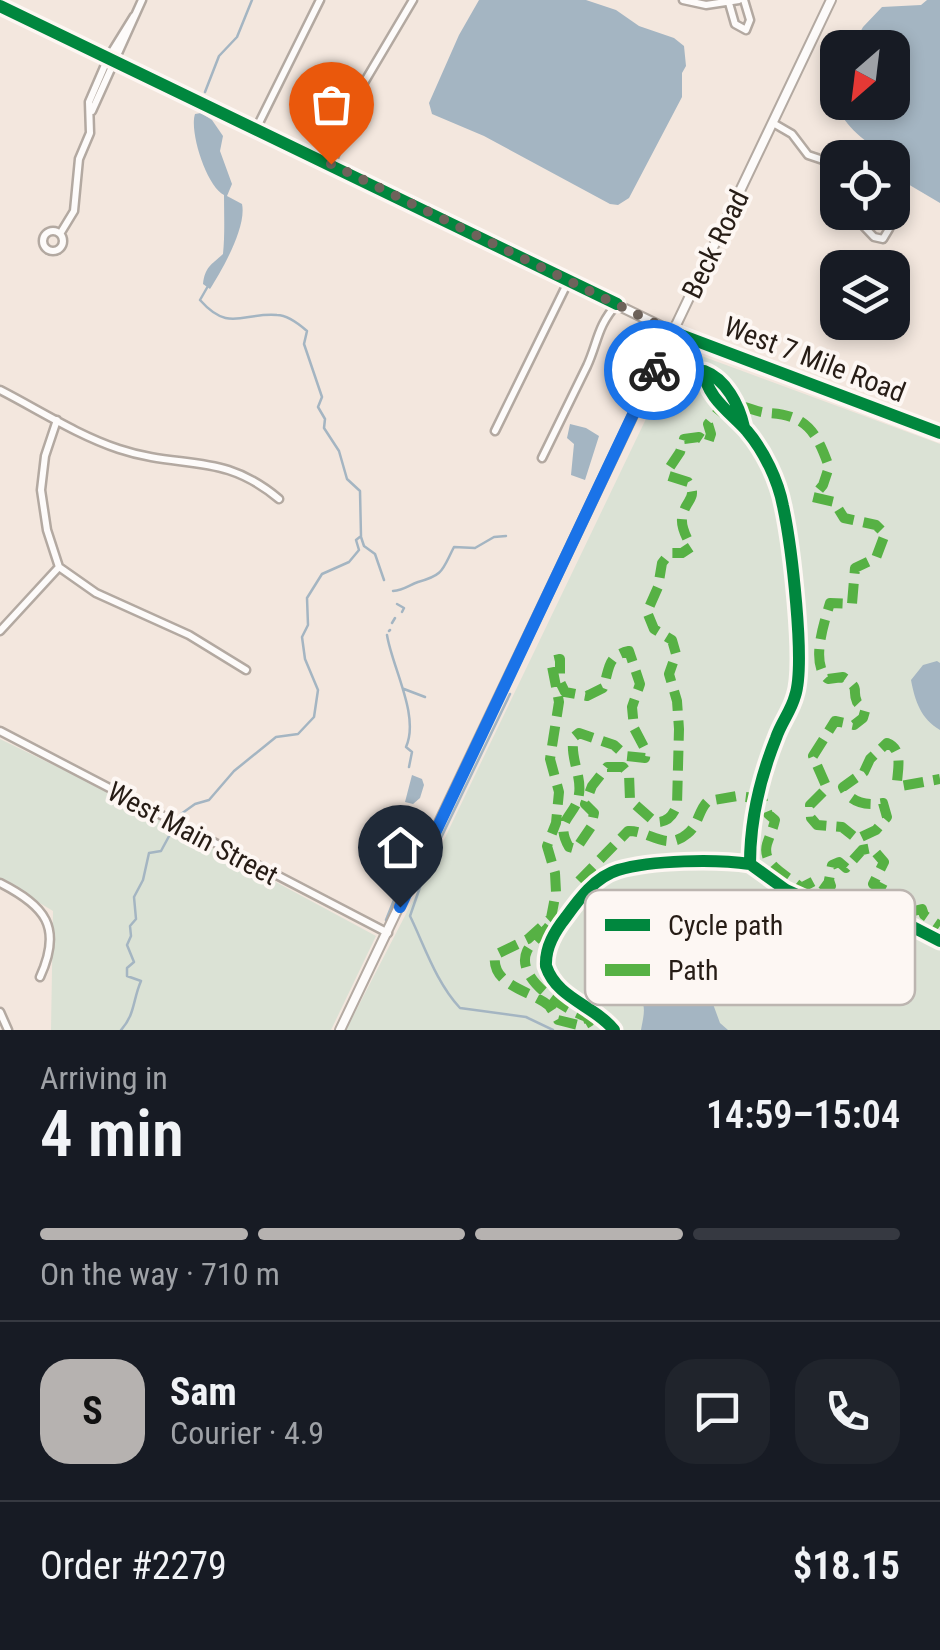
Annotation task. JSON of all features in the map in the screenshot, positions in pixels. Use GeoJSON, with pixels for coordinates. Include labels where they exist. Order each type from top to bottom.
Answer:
{"type":"FeatureCollection","features":[{"type":"Feature","properties":{"kind":"main road","name":"Beck Road"},"geometry":{"type":"LineString","coordinates":[[340,1030],[832,0]]}},
{"type":"Feature","properties":{"kind":"main road","name":"West 7 Mile Road"},"geometry":{"type":"LineString","coordinates":[[0,3],[673,332],[940,433]]}},
{"type":"Feature","properties":{"kind":"street"},"geometry":{"type":"LineString","coordinates":[[60,234],[74,211],[78,159],[90,133],[89,102],[142,0]]}},
{"type":"Feature","properties":{"kind":"street"},"geometry":{"type":"LineString","coordinates":[[256,128],[320,0]]}},
{"type":"Feature","properties":{"kind":"street"},"geometry":{"type":"LineString","coordinates":[[327,163],[413,0]]}},
{"type":"Feature","properties":{"kind":"street"},"geometry":{"type":"LineString","coordinates":[[683,0],[706,5],[741,0],[750,20],[746,30],[735,24],[729,3]]}},
{"type":"Feature","properties":{"kind":"street"},"geometry":{"type":"LineString","coordinates":[[773,123],[792,134],[808,155],[820,159]]}},
{"type":"Feature","properties":{"kind":"street"},"geometry":{"type":"LineString","coordinates":[[867,230],[883,240],[888,230]]}},
{"type":"Feature","properties":{"kind":"street"},"geometry":{"type":"LineString","coordinates":[[495,431],[569,280]]}},
{"type":"Feature","properties":{"kind":"street"},"geometry":{"type":"LineString","coordinates":[[542,458],[588,364],[604,318],[617,304]]}},
{"type":"Feature","properties":{"kind":"street"},"geometry":{"type":"LineString","coordinates":[[0,390],[121,450],[230,468],[279,499]]}},
{"type":"Feature","properties":{"kind":"street"},"geometry":{"type":"LineString","coordinates":[[57,420],[45,456],[41,490],[47,530],[59,567],[96,593],[205,644],[246,670]]}},
{"type":"Feature","properties":{"kind":"street"},"geometry":{"type":"LineString","coordinates":[[0,630],[59,567]]}},
{"type":"Feature","properties":{"kind":"street","name":"West Main Street"},"geometry":{"type":"LineString","coordinates":[[0,730],[388,933]]}},
{"type":"Feature","properties":{"kind":"street"},"geometry":{"type":"LineString","coordinates":[[0,883],[33,902],[48,926],[50,953],[40,978]]}},
{"type":"Feature","properties":{"kind":"street"},"geometry":{"type":"LineString","coordinates":[[0,1012],[8,1030]]}},
{"type":"Feature","properties":{"kind":"shaded area"},"geometry":{"type":"Polygon","coordinates":[[[680,348],[940,444],[940,1030],[346,1030],[440,848],[680,348]]]}},
{"type":"Feature","properties":{"kind":"shaded area"},"geometry":{"type":"Polygon","coordinates":[[[0,739],[111,793],[376,936],[331,1030],[51,1030],[53,911],[0,879],[0,739]]]}},
{"type":"Feature","properties":{"kind":"water"},"geometry":{"type":"Polygon","coordinates":[[[479,0],[586,0],[616,10],[639,26],[674,38],[684,46],[682,97],[629,198],[618,205],[610,204],[484,136],[432,114],[429,103],[479,0]]]}},
{"type":"Feature","properties":{"kind":"water"},"geometry":{"type":"Polygon","coordinates":[[[927,0],[940,0],[940,203],[910,185],[910,140],[865,140],[845,120],[910,120],[910,30],[861,30],[882,7],[921,5],[927,0]]]}},
{"type":"Feature","properties":{"kind":"water"},"geometry":{"type":"Polygon","coordinates":[[[195,114],[212,120],[223,136],[220,151],[232,184],[227,196],[242,204],[243,214],[232,249],[210,289],[203,284],[205,274],[223,254],[224,195],[211,182],[197,145],[195,114]]]}},
{"type":"Feature","properties":{"kind":"water"},"geometry":{"type":"Polygon","coordinates":[[[570,424],[599,436],[585,480],[571,475],[574,444],[567,438],[570,424]]]}},
{"type":"Feature","properties":{"kind":"water"},"geometry":{"type":"Polygon","coordinates":[[[937,661],[940,730],[920,709],[911,680],[923,665],[937,661]]]}},
{"type":"Feature","properties":{"kind":"water"},"geometry":{"type":"Polygon","coordinates":[[[412,775],[422,779],[424,785],[420,798],[413,804],[405,802],[412,775]]]}},
{"type":"Feature","properties":{"kind":"water"},"geometry":{"type":"Polygon","coordinates":[[[713,1005],[720,1023],[728,1030],[641,1030],[644,1007],[713,1005]]]}},
{"type":"Feature","properties":{"kind":"waterway"},"geometry":{"type":"LineString","coordinates":[[205,92],[219,56],[237,37],[252,0]]}},
{"type":"Feature","properties":{"kind":"waterway"},"geometry":{"type":"LineString","coordinates":[[121,1030],[141,981],[127,976],[127,968],[134,962],[127,945],[130,926],[136,919],[134,897],[143,880],[149,853],[161,851],[181,814],[209,800],[234,771],[276,737],[298,734],[314,717],[318,690],[305,659],[302,637],[308,625],[307,598],[322,574],[349,562],[359,550],[356,540],[361,536],[360,491],[347,479],[339,451],[324,428],[325,419],[318,407],[322,397],[304,344],[307,331],[281,315],[237,319],[219,316],[200,300],[208,286]]}},
{"type":"Feature","properties":{"kind":"waterway"},"geometry":{"type":"LineString","coordinates":[[393,591],[438,574],[454,547],[475,548],[494,537],[506,536]]}},
{"type":"Feature","properties":{"kind":"waterway"},"geometry":{"type":"LineString","coordinates":[[361,537],[364,546],[375,554],[384,580]]}},
{"type":"Feature","properties":{"kind":"waterway"},"geometry":{"type":"LineString","coordinates":[[397,604],[404,608],[402,612]]}},
{"type":"Feature","properties":{"kind":"waterway"},"geometry":{"type":"LineString","coordinates":[[392,623],[395,618]]}},
{"type":"Feature","properties":{"kind":"waterway"},"geometry":{"type":"LineString","coordinates":[[387,635],[410,721],[406,747],[412,752],[409,767]]}},
{"type":"Feature","properties":{"kind":"waterway"},"geometry":{"type":"LineString","coordinates":[[404,689],[425,697]]}},
{"type":"Feature","properties":{"kind":"waterway"},"geometry":{"type":"LineString","coordinates":[[510,694],[427,867],[410,916],[438,976],[460,1008],[526,1017],[553,1030]]}},
{"type":"Feature","properties":{"kind":"waterway"},"geometry":{"type":"LineString","coordinates":[[401,814],[401,823]]}},
{"type":"Feature","properties":{"kind":"waterway"},"geometry":{"type":"LineString","coordinates":[[386,920],[410,860],[402,830]]}},
{"type":"Feature","properties":{"kind":"marked path"},"geometry":{"type":"LineString","coordinates":[[549,926],[527,951],[528,972],[544,992],[587,1017],[589,1022],[582,1026],[558,1020],[548,1005],[505,980],[495,965],[495,955],[528,939],[551,918],[556,892],[547,846],[556,823],[559,792],[550,759],[559,702],[551,661],[560,659],[560,682],[565,692],[587,696],[603,688],[613,660],[629,651],[640,684],[632,707],[634,728],[646,751],[645,758],[626,756],[614,745],[579,733],[574,737],[579,787],[577,802],[564,824],[569,847],[576,849],[591,827],[594,813],[585,804],[592,786],[607,767],[623,767],[629,774],[630,800],[655,822],[669,818],[677,805],[679,729],[677,701],[669,674],[676,654],[672,640],[654,629],[647,612],[658,587],[662,563],[670,553],[682,553],[691,547],[682,523],[691,488],[688,482],[669,476],[668,470],[684,439],[699,437],[708,443],[708,424],[722,407],[742,406],[802,422],[820,444],[829,467],[823,485],[813,497],[834,502],[844,518],[876,525],[885,534],[876,558],[855,568],[852,604],[830,603],[825,621],[819,654],[823,672],[828,679],[843,677],[852,684],[857,702],[865,711],[854,725],[835,721],[813,756],[827,788],[810,805],[811,818],[817,825],[842,827],[857,839],[876,830],[887,817],[883,803],[860,802],[843,787],[864,772],[870,759],[887,743],[897,754],[897,782],[901,786],[940,779]]}},
{"type":"Feature","properties":{"kind":"marked path"},"geometry":{"type":"LineString","coordinates":[[579,881],[628,831],[665,841],[679,839],[691,830],[708,801],[737,796],[762,799],[775,820],[767,844],[768,858],[801,888],[816,880],[831,886],[832,865],[839,862],[846,868],[862,850],[872,848],[884,862],[873,884],[885,890]]}},
{"type":"Feature","properties":{"kind":"marked path"},"geometry":{"type":"LineString","coordinates":[[915,911],[922,909],[940,926]]}},
{"type":"Feature","properties":{"kind":"cycle path"},"geometry":{"type":"LineString","coordinates":[[0,6],[617,304]]}},
{"type":"Feature","properties":{"kind":"cycle path"},"geometry":{"type":"LineString","coordinates":[[673,332],[940,433]]}},
{"type":"Feature","properties":{"kind":"cycle path"},"geometry":{"type":"LineString","coordinates":[[744,427],[730,394],[719,380],[704,371],[714,397],[747,431],[765,457],[781,496],[786,523],[796,603],[798,680],[761,784],[750,864],[786,890]]}},
{"type":"Feature","properties":{"kind":"cycle path"},"geometry":{"type":"LineString","coordinates":[[587,890],[618,870],[648,864],[750,864]]}},
{"type":"Feature","properties":{"kind":"cycle path"},"geometry":{"type":"LineString","coordinates":[[585,892],[558,928],[547,952],[546,966],[558,986],[614,1030]]}},
{"type":"Feature","properties":{"kind":"cycle path"},"geometry":{"type":"LineString","coordinates":[[915,928],[940,941]]}},
{"type":"Feature","properties":{"kind":"way so far"},"geometry":{"type":"LineString","coordinates":[[331,164],[673,332],[654,370]]}},
{"type":"Feature","properties":{"kind":"route"},"geometry":{"type":"LineString","coordinates":[[400,907],[654,370]]}}]}
